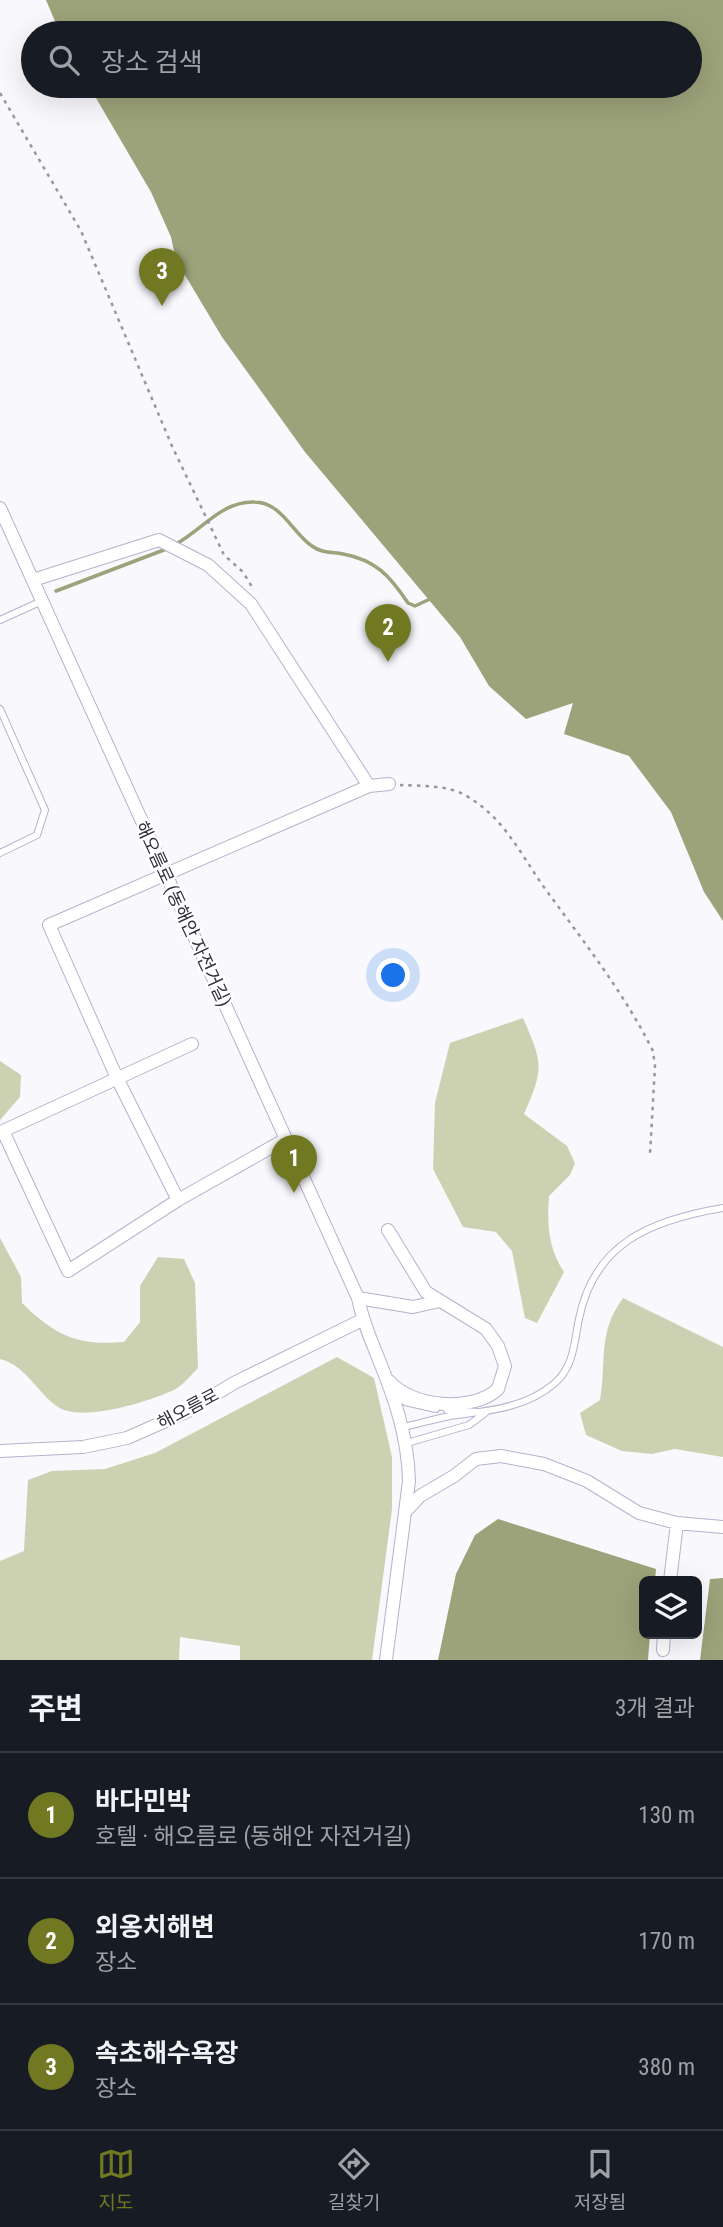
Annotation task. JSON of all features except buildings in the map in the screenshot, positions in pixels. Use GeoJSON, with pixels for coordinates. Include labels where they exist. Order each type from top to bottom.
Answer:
{"type":"FeatureCollection","features":[{"type":"Feature","properties":{"kind":"street","name":"해오름로 (동해안 자전거길)"},"geometry":{"type":"LineString","coordinates":[[0,508],[358,1298],[362,1320],[403,1427],[410,1481],[386,1660]]}},
{"type":"Feature","properties":{"kind":"street"},"geometry":{"type":"LineString","coordinates":[[33,580],[159,540],[208,565],[251,604],[369,786]]}},
{"type":"Feature","properties":{"kind":"street"},"geometry":{"type":"LineString","coordinates":[[178,1200],[117,1078],[49,925],[369,786],[389,784]]}},
{"type":"Feature","properties":{"kind":"street"},"geometry":{"type":"LineString","coordinates":[[192,1044],[3,1131],[68,1271],[178,1200],[286,1139]]}},
{"type":"Feature","properties":{"kind":"street"},"geometry":{"type":"LineString","coordinates":[[387,1381],[400,1391],[413,1396],[440,1402],[472,1402],[491,1395],[502,1382],[505,1366],[503,1356],[481,1324],[426,1292],[388,1230]]}},
{"type":"Feature","properties":{"kind":"street"},"geometry":{"type":"LineString","coordinates":[[358,1298],[413,1307],[440,1301]]}},
{"type":"Feature","properties":{"kind":"street","name":"해오름로"},"geometry":{"type":"LineString","coordinates":[[0,1451],[73,1448],[128,1438],[186,1412],[234,1383],[362,1320]]}},
{"type":"Feature","properties":{"kind":"street"},"geometry":{"type":"LineString","coordinates":[[406,1511],[419,1496],[454,1476],[475,1459],[501,1456],[544,1464],[587,1481],[639,1513],[677,1523],[723,1527]]}},
{"type":"Feature","properties":{"kind":"street"},"geometry":{"type":"LineString","coordinates":[[671,1576],[677,1523]]}},
{"type":"Feature","properties":{"kind":"street"},"geometry":{"type":"LineString","coordinates":[[663,1650],[664,1639]]}},
{"type":"Feature","properties":{"kind":"lane"},"geometry":{"type":"LineString","coordinates":[[0,620],[42,601]]}},
{"type":"Feature","properties":{"kind":"lane"},"geometry":{"type":"LineString","coordinates":[[0,709],[45,810],[37,835],[0,853]]}},
{"type":"Feature","properties":{"kind":"lane"},"geometry":{"type":"LineString","coordinates":[[403,1427],[487,1412],[538,1395],[568,1367],[589,1280],[600,1264],[616,1248],[667,1223],[723,1209]]}},
{"type":"Feature","properties":{"kind":"lane"},"geometry":{"type":"LineString","coordinates":[[387,1381],[398,1398],[415,1405],[487,1412]]}},
{"type":"Feature","properties":{"kind":"lane"},"geometry":{"type":"LineString","coordinates":[[407,1443],[469,1425],[487,1412]]}},
{"type":"Feature","properties":{"kind":"path"},"geometry":{"type":"LineString","coordinates":[[0,93],[81,231],[173,446],[218,541]]}},
{"type":"Feature","properties":{"kind":"path"},"geometry":{"type":"LineString","coordinates":[[389,784],[461,792],[490,811],[515,840],[543,885],[603,968],[653,1051],[650,1154]]}},
{"type":"Feature","properties":{"kind":"shaded area"},"geometry":{"type":"Polygon","coordinates":[[[46,0],[723,0],[723,921],[704,892],[671,812],[629,756],[564,734],[573,703],[526,719],[489,686],[460,637],[305,452],[222,337],[176,260],[171,237],[151,192],[96,98],[702,98],[702,21],[55,21],[46,0]]]}},
{"type":"Feature","properties":{"kind":"shaded area"},"geometry":{"type":"Polygon","coordinates":[[[523,1018],[534,1046],[538,1066],[538,1076],[524,1114],[567,1146],[575,1163],[570,1175],[549,1196],[550,1236],[564,1272],[537,1323],[525,1318],[512,1251],[496,1232],[463,1227],[433,1169],[435,1103],[450,1043],[523,1018]]]}},
{"type":"Feature","properties":{"kind":"shaded area"},"geometry":{"type":"Polygon","coordinates":[[[0,1061],[21,1075],[20,1097],[0,1120],[0,1061]]]}},
{"type":"Feature","properties":{"kind":"shaded area"},"geometry":{"type":"Polygon","coordinates":[[[0,1238],[21,1277],[22,1303],[57,1331],[93,1342],[124,1342],[140,1322],[140,1286],[158,1257],[184,1259],[195,1283],[198,1368],[174,1390],[149,1400],[99,1412],[83,1413],[58,1407],[18,1367],[0,1359],[0,1238]]]}},
{"type":"Feature","properties":{"kind":"shaded area"},"geometry":{"type":"Polygon","coordinates":[[[623,1298],[723,1347],[723,1457],[675,1449],[652,1454],[622,1451],[586,1435],[580,1413],[600,1400],[606,1335],[609,1323],[623,1298]]]}},
{"type":"Feature","properties":{"kind":"shaded area"},"geometry":{"type":"Polygon","coordinates":[[[337,1357],[374,1378],[392,1457],[392,1509],[372,1660],[240,1660],[240,1646],[180,1637],[179,1660],[0,1660],[0,1561],[24,1551],[28,1480],[52,1471],[105,1469],[155,1453],[337,1357]]]}},
{"type":"Feature","properties":{"kind":"shaded area"},"geometry":{"type":"Polygon","coordinates":[[[498,1519],[656,1569],[655,1576],[639,1576],[639,1639],[650,1639],[648,1660],[438,1660],[456,1574],[475,1535],[498,1519]]]}},
{"type":"Feature","properties":{"kind":"shaded area"},"geometry":{"type":"Polygon","coordinates":[[[723,1578],[723,1660],[700,1660],[710,1579],[723,1578]]]}},
{"type":"Feature","properties":{"kind":"waterway"},"geometry":{"type":"LineString","coordinates":[[176,544],[232,506],[264,503],[280,513],[305,541],[315,548],[355,557],[373,565],[388,577],[408,603],[415,606],[430,599]]}},
{"type":"Feature","properties":{"kind":"waterway"},"geometry":{"type":"LineString","coordinates":[[56,591],[169,548]]}},
{"type":"Feature","properties":{"kind":"place","name":"속초해수욕장"},"geometry":{"type":"Point","coordinates":[162,306]}},
{"type":"Feature","properties":{"kind":"place","name":"외옹치해변"},"geometry":{"type":"Point","coordinates":[388,662]}},
{"type":"Feature","properties":{"kind":"place","name":"바다민박"},"geometry":{"type":"Point","coordinates":[294,1193]}}]}
